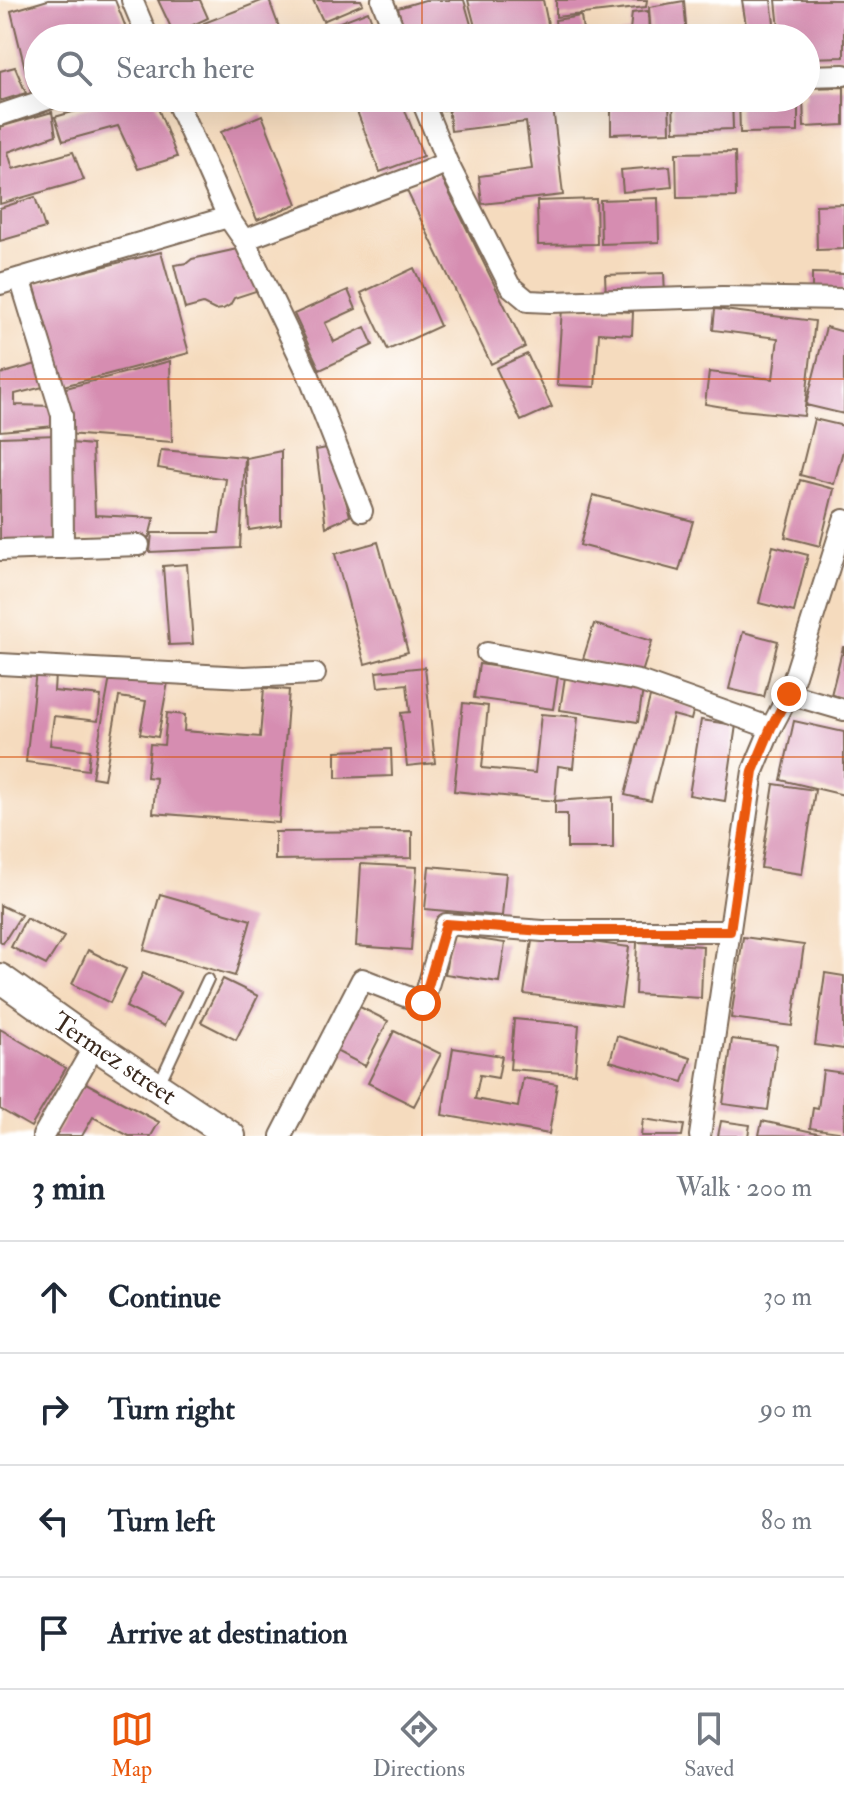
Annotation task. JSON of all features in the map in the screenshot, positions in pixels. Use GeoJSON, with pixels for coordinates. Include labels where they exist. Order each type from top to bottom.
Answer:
{"type":"FeatureCollection","features":[{"type":"Feature","properties":{"kind":"main road","name":"Termez street"},"geometry":{"type":"LineString","coordinates":[[0,978],[231,1136]]}},
{"type":"Feature","properties":{"kind":"street"},"geometry":{"type":"LineString","coordinates":[[132,0],[142,24]]}},
{"type":"Feature","properties":{"kind":"street"},"geometry":{"type":"LineString","coordinates":[[382,0],[391,24]]}},
{"type":"Feature","properties":{"kind":"street"},"geometry":{"type":"LineString","coordinates":[[820,76],[844,75]]}},
{"type":"Feature","properties":{"kind":"street"},"geometry":{"type":"LineString","coordinates":[[0,115],[24,107]]}},
{"type":"Feature","properties":{"kind":"street"},"geometry":{"type":"LineString","coordinates":[[181,112],[228,217],[244,240],[309,376],[362,511]]}},
{"type":"Feature","properties":{"kind":"street"},"geometry":{"type":"LineString","coordinates":[[426,112],[447,162],[510,286],[528,301],[722,297],[844,299]]}},
{"type":"Feature","properties":{"kind":"street"},"geometry":{"type":"LineString","coordinates":[[244,240],[447,162]]}},
{"type":"Feature","properties":{"kind":"street"},"geometry":{"type":"LineString","coordinates":[[0,284],[228,217]]}},
{"type":"Feature","properties":{"kind":"street"},"geometry":{"type":"LineString","coordinates":[[20,278],[62,415],[63,548]]}},
{"type":"Feature","properties":{"kind":"street"},"geometry":{"type":"LineString","coordinates":[[700,1136],[753,771],[789,694],[844,520]]}},
{"type":"Feature","properties":{"kind":"street"},"geometry":{"type":"LineString","coordinates":[[0,550],[139,545]]}},
{"type":"Feature","properties":{"kind":"street"},"geometry":{"type":"LineString","coordinates":[[487,653],[639,681],[771,728]]}},
{"type":"Feature","properties":{"kind":"street"},"geometry":{"type":"LineString","coordinates":[[0,664],[244,677],[315,674]]}},
{"type":"Feature","properties":{"kind":"street"},"geometry":{"type":"LineString","coordinates":[[789,694],[844,710]]}},
{"type":"Feature","properties":{"kind":"street"},"geometry":{"type":"LineString","coordinates":[[281,1136],[362,979],[423,1003],[446,924],[543,931],[730,931]]}},
{"type":"Feature","properties":{"kind":"street"},"geometry":{"type":"LineString","coordinates":[[43,1136],[95,1045]]}},
{"type":"Feature","properties":{"kind":"lane"},"geometry":{"type":"LineString","coordinates":[[158,1087],[208,979]]}},
{"type":"Feature","properties":{"kind":"building"},"geometry":{"type":"Polygon","coordinates":[[[48,0],[115,0],[124,24],[24,24],[24,64],[11,11],[48,0]]]}},
{"type":"Feature","properties":{"kind":"building"},"geometry":{"type":"Polygon","coordinates":[[[158,0],[200,0],[208,18],[195,24],[169,24],[158,0]]]}},
{"type":"Feature","properties":{"kind":"building"},"geometry":{"type":"Polygon","coordinates":[[[269,0],[278,24],[204,24],[269,0]]]}},
{"type":"Feature","properties":{"kind":"building"},"geometry":{"type":"Polygon","coordinates":[[[313,0],[361,0],[363,4],[323,21],[313,0]]]}},
{"type":"Feature","properties":{"kind":"building"},"geometry":{"type":"Polygon","coordinates":[[[425,0],[464,0],[471,24],[402,24],[398,8],[425,0]]]}},
{"type":"Feature","properties":{"kind":"building"},"geometry":{"type":"Polygon","coordinates":[[[468,0],[543,0],[548,24],[474,24],[468,0]]]}},
{"type":"Feature","properties":{"kind":"building"},"geometry":{"type":"Polygon","coordinates":[[[556,0],[647,0],[646,7],[556,17],[556,0]]]}},
{"type":"Feature","properties":{"kind":"building"},"geometry":{"type":"Polygon","coordinates":[[[742,0],[771,0],[774,24],[746,24],[742,0]]]}},
{"type":"Feature","properties":{"kind":"building"},"geometry":{"type":"Polygon","coordinates":[[[776,0],[844,0],[844,57],[820,58],[820,24],[779,24],[776,0]]]}},
{"type":"Feature","properties":{"kind":"building"},"geometry":{"type":"Polygon","coordinates":[[[684,1],[686,24],[650,24],[649,7],[684,1]]]}},
{"type":"Feature","properties":{"kind":"building"},"geometry":{"type":"Polygon","coordinates":[[[368,11],[373,24],[335,24],[368,11]]]}},
{"type":"Feature","properties":{"kind":"building"},"geometry":{"type":"Polygon","coordinates":[[[648,11],[648,24],[631,24],[632,13],[648,11]]]}},
{"type":"Feature","properties":{"kind":"building"},"geometry":{"type":"Polygon","coordinates":[[[581,16],[582,24],[555,24],[555,20],[581,16]]]}},
{"type":"Feature","properties":{"kind":"building"},"geometry":{"type":"Polygon","coordinates":[[[15,67],[24,94],[0,101],[0,71],[15,67]]]}},
{"type":"Feature","properties":{"kind":"building"},"geometry":{"type":"Polygon","coordinates":[[[844,87],[844,125],[804,127],[803,112],[820,112],[820,88],[844,87]]]}},
{"type":"Feature","properties":{"kind":"building"},"geometry":{"type":"Polygon","coordinates":[[[52,112],[56,135],[8,152],[13,169],[73,152],[84,180],[0,204],[0,127],[52,112]]]}},
{"type":"Feature","properties":{"kind":"building"},"geometry":{"type":"Polygon","coordinates":[[[72,112],[159,112],[177,157],[138,169],[118,126],[63,141],[55,117],[72,112]]]}},
{"type":"Feature","properties":{"kind":"building"},"geometry":{"type":"Polygon","coordinates":[[[357,112],[406,112],[423,156],[380,172],[357,112]]]}},
{"type":"Feature","properties":{"kind":"building"},"geometry":{"type":"Polygon","coordinates":[[[449,112],[554,112],[563,195],[482,204],[479,176],[532,169],[526,122],[451,131],[449,112]]]}},
{"type":"Feature","properties":{"kind":"building"},"geometry":{"type":"Polygon","coordinates":[[[611,112],[669,112],[670,132],[611,134],[611,112]]]}},
{"type":"Feature","properties":{"kind":"building"},"geometry":{"type":"Polygon","coordinates":[[[673,112],[732,112],[733,129],[674,131],[673,112]]]}},
{"type":"Feature","properties":{"kind":"building"},"geometry":{"type":"Polygon","coordinates":[[[739,112],[798,112],[798,132],[740,133],[739,112]]]}},
{"type":"Feature","properties":{"kind":"building"},"geometry":{"type":"Polygon","coordinates":[[[262,115],[297,204],[257,220],[221,132],[262,115]]]}},
{"type":"Feature","properties":{"kind":"building"},"geometry":{"type":"Polygon","coordinates":[[[735,152],[736,197],[677,198],[676,153],[735,152]]]}},
{"type":"Feature","properties":{"kind":"building"},"geometry":{"type":"Polygon","coordinates":[[[670,166],[672,187],[623,192],[621,170],[670,166]]]}},
{"type":"Feature","properties":{"kind":"building"},"geometry":{"type":"Polygon","coordinates":[[[439,172],[525,347],[491,364],[406,189],[439,172]]]}},
{"type":"Feature","properties":{"kind":"building"},"geometry":{"type":"Polygon","coordinates":[[[35,197],[45,228],[0,241],[0,208],[35,197]]]}},
{"type":"Feature","properties":{"kind":"building"},"geometry":{"type":"Polygon","coordinates":[[[658,198],[659,242],[601,244],[600,200],[658,198]]]}},
{"type":"Feature","properties":{"kind":"building"},"geometry":{"type":"Polygon","coordinates":[[[596,199],[597,244],[538,245],[537,201],[596,199]]]}},
{"type":"Feature","properties":{"kind":"building"},"geometry":{"type":"Polygon","coordinates":[[[844,204],[844,249],[817,250],[816,205],[844,204]]]}},
{"type":"Feature","properties":{"kind":"building"},"geometry":{"type":"Polygon","coordinates":[[[242,248],[259,290],[234,298],[223,309],[215,310],[203,304],[185,309],[174,265],[242,248]]]}},
{"type":"Feature","properties":{"kind":"building"},"geometry":{"type":"Polygon","coordinates":[[[161,252],[189,353],[63,386],[34,284],[161,252]]]}},
{"type":"Feature","properties":{"kind":"building"},"geometry":{"type":"Polygon","coordinates":[[[414,268],[440,326],[388,350],[361,293],[414,268]]]}},
{"type":"Feature","properties":{"kind":"building"},"geometry":{"type":"Polygon","coordinates":[[[664,273],[665,295],[606,297],[605,275],[664,273]]]}},
{"type":"Feature","properties":{"kind":"building"},"geometry":{"type":"Polygon","coordinates":[[[812,273],[844,274],[844,291],[812,291],[812,273]]]}},
{"type":"Feature","properties":{"kind":"building"},"geometry":{"type":"Polygon","coordinates":[[[348,290],[356,309],[325,323],[334,342],[365,327],[373,345],[320,370],[294,314],[348,290]]]}},
{"type":"Feature","properties":{"kind":"building"},"geometry":{"type":"Polygon","coordinates":[[[562,308],[633,312],[632,335],[599,333],[595,387],[557,385],[562,308]]]}},
{"type":"Feature","properties":{"kind":"building"},"geometry":{"type":"Polygon","coordinates":[[[715,309],[815,321],[804,416],[705,404],[709,372],[773,379],[778,338],[713,330],[715,309]]]}},
{"type":"Feature","properties":{"kind":"building"},"geometry":{"type":"Polygon","coordinates":[[[826,327],[844,332],[844,414],[806,405],[826,327]]]}},
{"type":"Feature","properties":{"kind":"building"},"geometry":{"type":"Polygon","coordinates":[[[527,354],[552,407],[521,421],[496,368],[527,354]]]}},
{"type":"Feature","properties":{"kind":"building"},"geometry":{"type":"Polygon","coordinates":[[[170,361],[172,442],[67,434],[66,388],[170,361]]]}},
{"type":"Feature","properties":{"kind":"building"},"geometry":{"type":"Polygon","coordinates":[[[44,362],[47,386],[15,394],[15,405],[54,406],[55,426],[0,431],[0,374],[44,362]]]}},
{"type":"Feature","properties":{"kind":"building"},"geometry":{"type":"Polygon","coordinates":[[[814,419],[844,426],[844,447],[834,484],[800,475],[814,419]]]}},
{"type":"Feature","properties":{"kind":"building"},"geometry":{"type":"Polygon","coordinates":[[[57,435],[56,543],[0,542],[0,437],[57,435]]]}},
{"type":"Feature","properties":{"kind":"building"},"geometry":{"type":"Polygon","coordinates":[[[71,443],[92,445],[95,515],[154,518],[149,537],[71,539],[71,443]]]}},
{"type":"Feature","properties":{"kind":"building"},"geometry":{"type":"Polygon","coordinates":[[[332,447],[350,516],[326,527],[316,450],[332,447]]]}},
{"type":"Feature","properties":{"kind":"building"},"geometry":{"type":"Polygon","coordinates":[[[161,450],[245,457],[240,548],[150,552],[152,533],[219,533],[226,479],[158,468],[161,450]]]}},
{"type":"Feature","properties":{"kind":"building"},"geometry":{"type":"Polygon","coordinates":[[[281,451],[281,525],[249,530],[246,458],[281,451]]]}},
{"type":"Feature","properties":{"kind":"building"},"geometry":{"type":"Polygon","coordinates":[[[800,480],[834,489],[820,546],[785,537],[800,480]]]}},
{"type":"Feature","properties":{"kind":"building"},"geometry":{"type":"Polygon","coordinates":[[[593,495],[693,521],[679,571],[580,545],[593,495]]]}},
{"type":"Feature","properties":{"kind":"building"},"geometry":{"type":"Polygon","coordinates":[[[378,542],[408,652],[365,664],[335,554],[378,542]]]}},
{"type":"Feature","properties":{"kind":"building"},"geometry":{"type":"Polygon","coordinates":[[[773,546],[808,555],[794,612],[759,603],[773,546]]]}},
{"type":"Feature","properties":{"kind":"building"},"geometry":{"type":"Polygon","coordinates":[[[187,564],[193,644],[169,645],[163,566],[187,564]]]}},
{"type":"Feature","properties":{"kind":"building"},"geometry":{"type":"Polygon","coordinates":[[[594,624],[652,641],[641,676],[583,659],[594,624]]]}},
{"type":"Feature","properties":{"kind":"building"},"geometry":{"type":"Polygon","coordinates":[[[743,632],[778,641],[764,697],[729,689],[743,632]]]}},
{"type":"Feature","properties":{"kind":"building"},"geometry":{"type":"Polygon","coordinates":[[[844,647],[844,698],[831,695],[844,647]]]}},
{"type":"Feature","properties":{"kind":"building"},"geometry":{"type":"Polygon","coordinates":[[[479,664],[558,676],[553,709],[474,698],[479,664]]]}},
{"type":"Feature","properties":{"kind":"building"},"geometry":{"type":"Polygon","coordinates":[[[425,667],[435,763],[407,766],[401,713],[410,712],[407,684],[378,687],[376,672],[425,667]]]}},
{"type":"Feature","properties":{"kind":"building"},"geometry":{"type":"Polygon","coordinates":[[[36,671],[55,674],[54,691],[101,696],[98,721],[54,716],[50,745],[90,750],[88,770],[26,762],[36,671]]]}},
{"type":"Feature","properties":{"kind":"building"},"geometry":{"type":"Polygon","coordinates":[[[111,672],[168,682],[158,737],[140,734],[146,701],[119,697],[104,779],[92,777],[111,672]]]}},
{"type":"Feature","properties":{"kind":"building"},"geometry":{"type":"Polygon","coordinates":[[[565,677],[643,689],[638,722],[560,710],[565,677]]]}},
{"type":"Feature","properties":{"kind":"building"},"geometry":{"type":"Polygon","coordinates":[[[264,688],[289,690],[279,823],[153,813],[156,778],[147,777],[150,744],[164,745],[167,713],[185,715],[184,731],[260,737],[264,688]]]}},
{"type":"Feature","properties":{"kind":"building"},"geometry":{"type":"Polygon","coordinates":[[[650,697],[694,708],[691,720],[673,715],[651,801],[625,795],[650,697]]]}},
{"type":"Feature","properties":{"kind":"building"},"geometry":{"type":"Polygon","coordinates":[[[463,703],[488,706],[482,768],[535,773],[541,714],[578,717],[573,768],[558,766],[555,801],[454,791],[463,703]]]}},
{"type":"Feature","properties":{"kind":"building"},"geometry":{"type":"Polygon","coordinates":[[[701,720],[736,725],[725,801],[689,795],[701,720]]]}},
{"type":"Feature","properties":{"kind":"building"},"geometry":{"type":"Polygon","coordinates":[[[794,721],[844,732],[844,795],[781,780],[794,721]]]}},
{"type":"Feature","properties":{"kind":"building"},"geometry":{"type":"Polygon","coordinates":[[[391,749],[392,776],[336,778],[336,751],[391,749]]]}},
{"type":"Feature","properties":{"kind":"building"},"geometry":{"type":"Polygon","coordinates":[[[774,784],[815,790],[802,874],[761,868],[774,784]]]}},
{"type":"Feature","properties":{"kind":"building"},"geometry":{"type":"Polygon","coordinates":[[[613,797],[613,848],[567,848],[567,814],[555,814],[555,801],[613,797]]]}},
{"type":"Feature","properties":{"kind":"building"},"geometry":{"type":"Polygon","coordinates":[[[412,831],[412,858],[275,860],[275,832],[412,831]]]}},
{"type":"Feature","properties":{"kind":"building"},"geometry":{"type":"Polygon","coordinates":[[[361,864],[417,867],[411,950],[356,946],[361,864]]]}},
{"type":"Feature","properties":{"kind":"building"},"geometry":{"type":"Polygon","coordinates":[[[429,866],[506,873],[502,916],[425,909],[429,866]]]}},
{"type":"Feature","properties":{"kind":"building"},"geometry":{"type":"Polygon","coordinates":[[[160,894],[251,920],[235,976],[144,950],[160,894]]]}},
{"type":"Feature","properties":{"kind":"building"},"geometry":{"type":"Polygon","coordinates":[[[0,905],[21,915],[3,943],[0,941],[0,905]]]}},
{"type":"Feature","properties":{"kind":"building"},"geometry":{"type":"Polygon","coordinates":[[[26,918],[64,937],[46,965],[11,947],[26,918]]]}},
{"type":"Feature","properties":{"kind":"building"},"geometry":{"type":"Polygon","coordinates":[[[533,934],[629,947],[621,1007],[524,994],[533,934]]]}},
{"type":"Feature","properties":{"kind":"building"},"geometry":{"type":"Polygon","coordinates":[[[451,935],[505,943],[499,982],[445,974],[451,935]]]}},
{"type":"Feature","properties":{"kind":"building"},"geometry":{"type":"Polygon","coordinates":[[[743,937],[804,945],[792,1026],[731,1018],[743,937]]]}},
{"type":"Feature","properties":{"kind":"building"},"geometry":{"type":"Polygon","coordinates":[[[637,942],[703,946],[701,998],[635,994],[637,942]]]}},
{"type":"Feature","properties":{"kind":"building"},"geometry":{"type":"Polygon","coordinates":[[[88,950],[126,969],[110,1003],[72,984],[88,950]]]}},
{"type":"Feature","properties":{"kind":"building"},"geometry":{"type":"Polygon","coordinates":[[[143,973],[181,992],[164,1026],[126,1007],[143,973]]]}},
{"type":"Feature","properties":{"kind":"building"},"geometry":{"type":"Polygon","coordinates":[[[825,973],[844,976],[844,1049],[815,1045],[825,973]]]}},
{"type":"Feature","properties":{"kind":"building"},"geometry":{"type":"Polygon","coordinates":[[[223,979],[258,996],[236,1040],[201,1022],[223,979]]]}},
{"type":"Feature","properties":{"kind":"building"},"geometry":{"type":"Polygon","coordinates":[[[356,1005],[388,1021],[365,1066],[334,1050],[356,1005]]]}},
{"type":"Feature","properties":{"kind":"building"},"geometry":{"type":"Polygon","coordinates":[[[514,1019],[579,1025],[575,1074],[510,1069],[514,1019]]]}},
{"type":"Feature","properties":{"kind":"building"},"geometry":{"type":"Polygon","coordinates":[[[0,1029],[66,1068],[31,1127],[0,1109],[0,1029]]]}},
{"type":"Feature","properties":{"kind":"building"},"geometry":{"type":"Polygon","coordinates":[[[394,1031],[441,1054],[414,1106],[368,1083],[394,1031]]]}},
{"type":"Feature","properties":{"kind":"building"},"geometry":{"type":"Polygon","coordinates":[[[617,1036],[691,1058],[683,1082],[610,1061],[617,1036]]]}},
{"type":"Feature","properties":{"kind":"building"},"geometry":{"type":"Polygon","coordinates":[[[732,1039],[777,1045],[768,1110],[723,1104],[732,1039]]]}},
{"type":"Feature","properties":{"kind":"building"},"geometry":{"type":"Polygon","coordinates":[[[453,1048],[502,1056],[498,1078],[480,1075],[475,1099],[518,1107],[523,1078],[557,1084],[549,1134],[442,1115],[453,1048]]]}},
{"type":"Feature","properties":{"kind":"building"},"geometry":{"type":"Polygon","coordinates":[[[823,1070],[844,1073],[844,1136],[839,1136],[839,1132],[810,1128],[813,1108],[818,1109],[823,1070]]]}},
{"type":"Feature","properties":{"kind":"building"},"geometry":{"type":"Polygon","coordinates":[[[84,1082],[159,1122],[151,1136],[129,1136],[93,1117],[82,1136],[55,1136],[84,1082]]]}},
{"type":"Feature","properties":{"kind":"building"},"geometry":{"type":"Polygon","coordinates":[[[643,1119],[684,1125],[682,1136],[641,1136],[643,1119]]]}},
{"type":"Feature","properties":{"kind":"building"},"geometry":{"type":"Polygon","coordinates":[[[721,1121],[750,1125],[748,1136],[718,1136],[721,1121]]]}},
{"type":"Feature","properties":{"kind":"building"},"geometry":{"type":"Polygon","coordinates":[[[762,1121],[827,1135],[827,1136],[759,1135],[762,1121]]]}},
{"type":"Feature","properties":{"kind":"route"},"geometry":{"type":"LineString","coordinates":[[423,1003],[446,924],[543,931],[730,931],[753,771],[789,694]]}}]}
